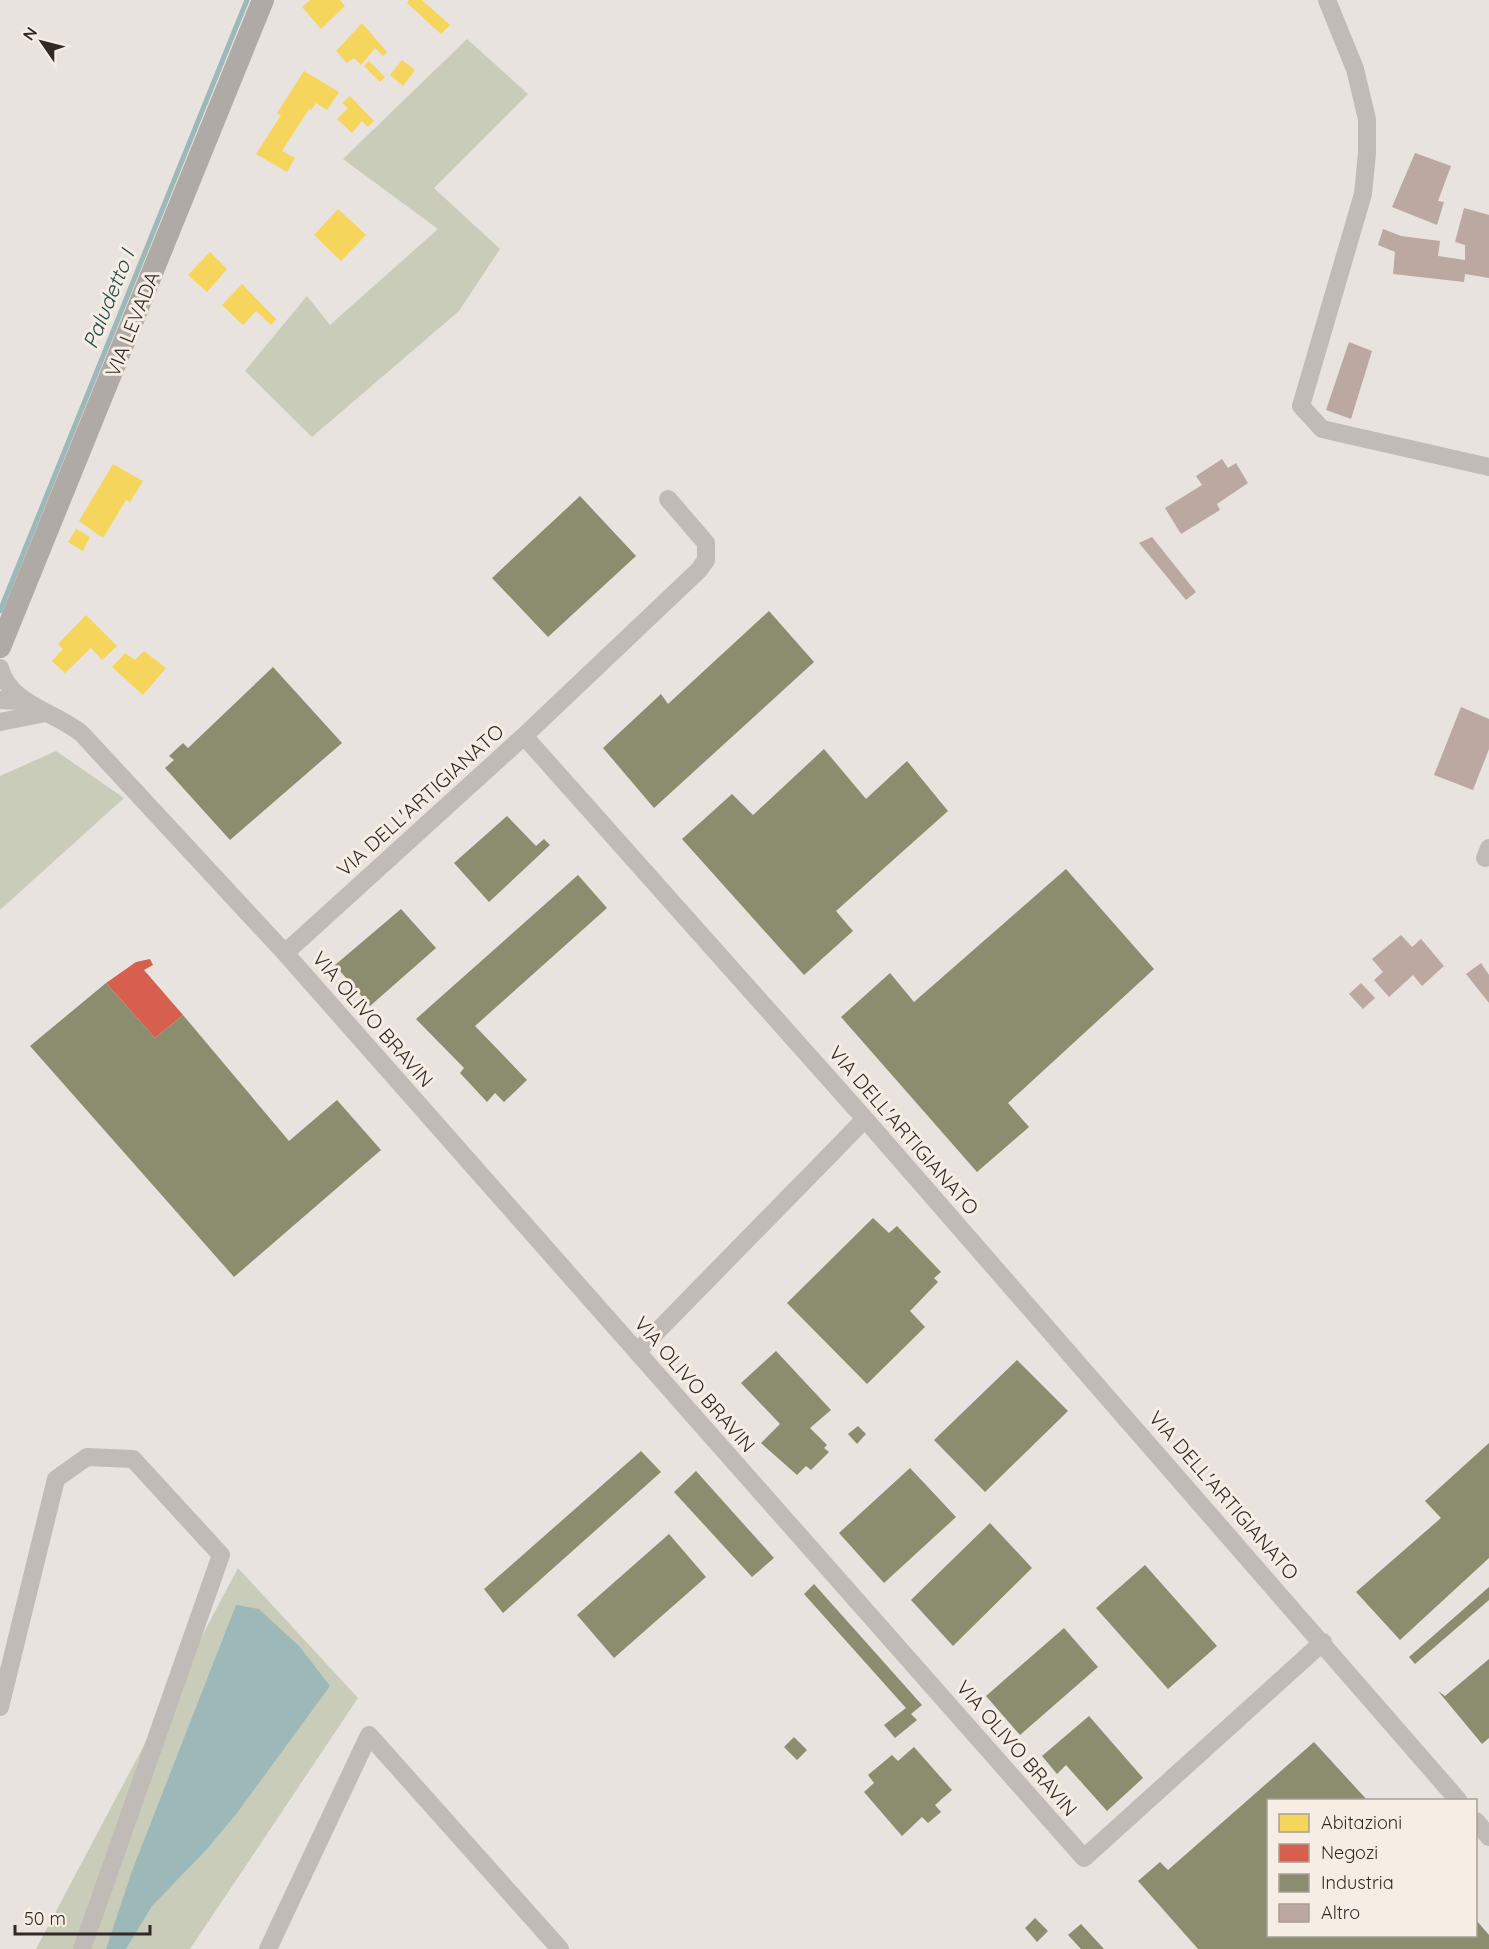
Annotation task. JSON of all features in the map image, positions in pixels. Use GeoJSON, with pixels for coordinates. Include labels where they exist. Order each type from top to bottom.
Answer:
{"type":"FeatureCollection","features":[{"type":"Feature","properties":{"kind":"main road","name":"VIA LEVADA"},"geometry":{"type":"LineString","coordinates":[[0,647],[263,0]]}},
{"type":"Feature","properties":{"kind":"street"},"geometry":{"type":"LineString","coordinates":[[1327,0],[1355,69],[1367,119],[1367,153],[1363,194],[1301,406],[1322,429],[1489,467]]}},
{"type":"Feature","properties":{"kind":"street"},"geometry":{"type":"LineString","coordinates":[[524,736],[699,570],[706,560],[706,543],[668,499]]}},
{"type":"Feature","properties":{"kind":"street"},"geometry":{"type":"LineString","coordinates":[[0,668],[2,677],[14,691],[39,710]]}},
{"type":"Feature","properties":{"kind":"street"},"geometry":{"type":"LineString","coordinates":[[0,700],[19,701],[39,710]]}},
{"type":"Feature","properties":{"kind":"street"},"geometry":{"type":"LineString","coordinates":[[3,723],[39,710]]}},
{"type":"Feature","properties":{"kind":"street","name":"VIA OLIVO BRAVIN"},"geometry":{"type":"LineString","coordinates":[[39,710],[69,723],[82,734],[285,953],[1084,1858],[1323,1642]]}},
{"type":"Feature","properties":{"kind":"street","name":"VIA DELL'ARTIGIANATO"},"geometry":{"type":"LineString","coordinates":[[285,953],[524,736],[865,1119],[1323,1642],[1457,1799]]}},
{"type":"Feature","properties":{"kind":"street"},"geometry":{"type":"LineString","coordinates":[[637,1352],[865,1119]]}},
{"type":"Feature","properties":{"kind":"street"},"geometry":{"type":"LineString","coordinates":[[0,1707],[56,1479],[87,1457],[133,1459],[221,1555],[82,1949]]}},
{"type":"Feature","properties":{"kind":"street"},"geometry":{"type":"LineString","coordinates":[[268,1949],[369,1735],[560,1949]]}},
{"type":"Feature","properties":{"kind":"street"},"geometry":{"type":"LineString","coordinates":[[1477,1822],[1489,1837]]}},
{"type":"Feature","properties":{"kind":"green space"},"geometry":{"type":"Polygon","coordinates":[[[467,39],[528,94],[434,188],[500,249],[459,311],[312,437],[245,371],[307,296],[330,325],[438,229],[343,159],[467,39]]]}},
{"type":"Feature","properties":{"kind":"green space"},"geometry":{"type":"Polygon","coordinates":[[[56,751],[124,798],[0,910],[0,776],[56,751]]]}},
{"type":"Feature","properties":{"kind":"green space"},"geometry":{"type":"Polygon","coordinates":[[[238,1568],[358,1698],[190,1949],[36,1949],[238,1568]]]}},
{"type":"Feature","properties":{"kind":"water"},"geometry":{"type":"Polygon","coordinates":[[[236,1605],[259,1609],[300,1647],[330,1686],[237,1813],[207,1849],[152,1906],[126,1949],[106,1949],[132,1871],[236,1605]]]}},
{"type":"Feature","properties":{"kind":"building: Abitazioni"},"geometry":{"type":"Polygon","coordinates":[[[310,0],[340,0],[345,6],[321,29],[302,7],[310,0]]]}},
{"type":"Feature","properties":{"kind":"building: Abitazioni"},"geometry":{"type":"Polygon","coordinates":[[[409,0],[422,0],[450,25],[441,34],[407,3],[409,0]]]}},
{"type":"Feature","properties":{"kind":"building: Abitazioni"},"geometry":{"type":"Polygon","coordinates":[[[362,23],[387,52],[383,56],[375,48],[361,65],[354,58],[347,63],[336,51],[362,23]]]}},
{"type":"Feature","properties":{"kind":"building: Abitazioni"},"geometry":{"type":"Polygon","coordinates":[[[402,60],[415,70],[403,86],[390,75],[402,60]]]}},
{"type":"Feature","properties":{"kind":"building: Abitazioni"},"geometry":{"type":"Polygon","coordinates":[[[369,61],[385,77],[380,82],[364,66],[369,61]]]}},
{"type":"Feature","properties":{"kind":"building: Abitazioni"},"geometry":{"type":"Polygon","coordinates":[[[304,71],[339,92],[327,110],[316,103],[311,110],[309,109],[282,151],[295,158],[287,172],[256,154],[281,115],[277,113],[304,71]]]}},
{"type":"Feature","properties":{"kind":"building: Abitazioni"},"geometry":{"type":"Polygon","coordinates":[[[350,96],[374,121],[368,127],[362,121],[352,133],[337,119],[348,108],[342,103],[350,96]]]}},
{"type":"Feature","properties":{"kind":"building: Abitazioni"},"geometry":{"type":"Polygon","coordinates":[[[338,209],[366,235],[341,261],[314,235],[338,209]]]}},
{"type":"Feature","properties":{"kind":"building: Abitazioni"},"geometry":{"type":"Polygon","coordinates":[[[210,252],[227,269],[207,292],[188,275],[210,252]]]}},
{"type":"Feature","properties":{"kind":"building: Abitazioni"},"geometry":{"type":"Polygon","coordinates":[[[242,284],[276,319],[271,325],[256,311],[243,325],[222,305],[242,284]]]}},
{"type":"Feature","properties":{"kind":"building: Abitazioni"},"geometry":{"type":"Polygon","coordinates":[[[113,464],[143,481],[130,502],[126,500],[103,538],[79,521],[113,464]]]}},
{"type":"Feature","properties":{"kind":"building: Abitazioni"},"geometry":{"type":"Polygon","coordinates":[[[76,529],[90,537],[83,551],[68,542],[76,529]]]}},
{"type":"Feature","properties":{"kind":"building: Abitazioni"},"geometry":{"type":"Polygon","coordinates":[[[86,615],[117,646],[102,660],[91,648],[65,673],[52,661],[63,649],[58,644],[86,615]]]}},
{"type":"Feature","properties":{"kind":"building: Abitazioni"},"geometry":{"type":"Polygon","coordinates":[[[144,651],[166,668],[143,695],[112,667],[125,653],[135,660],[144,651]]]}},
{"type":"Feature","properties":{"kind":"building: Negozi"},"geometry":{"type":"Polygon","coordinates":[[[150,959],[153,965],[144,970],[183,1015],[155,1038],[106,983],[136,962],[150,959]]]}},
{"type":"Feature","properties":{"kind":"building: Industria"},"geometry":{"type":"Polygon","coordinates":[[[580,496],[636,556],[548,637],[492,578],[580,496]]]}},
{"type":"Feature","properties":{"kind":"building: Industria"},"geometry":{"type":"Polygon","coordinates":[[[769,611],[814,662],[654,808],[603,748],[661,694],[668,704],[769,611]]]}},
{"type":"Feature","properties":{"kind":"building: Industria"},"geometry":{"type":"Polygon","coordinates":[[[273,667],[342,743],[230,840],[165,768],[174,760],[169,756],[183,743],[188,748],[273,667]]]}},
{"type":"Feature","properties":{"kind":"building: Industria"},"geometry":{"type":"Polygon","coordinates":[[[824,749],[866,799],[907,761],[948,811],[836,911],[853,931],[804,975],[682,839],[732,794],[753,815],[824,749]]]}},
{"type":"Feature","properties":{"kind":"building: Industria"},"geometry":{"type":"Polygon","coordinates":[[[507,816],[536,846],[544,839],[550,845],[489,902],[454,863],[507,816]]]}},
{"type":"Feature","properties":{"kind":"building: Industria"},"geometry":{"type":"Polygon","coordinates":[[[1066,869],[1154,969],[1008,1103],[1029,1127],[977,1172],[841,1017],[890,973],[914,1002],[1066,869]]]}},
{"type":"Feature","properties":{"kind":"building: Industria"},"geometry":{"type":"Polygon","coordinates":[[[578,875],[607,908],[475,1026],[527,1080],[504,1102],[495,1093],[487,1102],[460,1073],[464,1068],[416,1019],[578,875]]]}},
{"type":"Feature","properties":{"kind":"building: Industria"},"geometry":{"type":"Polygon","coordinates":[[[401,909],[436,948],[370,1006],[335,965],[401,909]]]}},
{"type":"Feature","properties":{"kind":"building: Industria"},"geometry":{"type":"Polygon","coordinates":[[[106,983],[155,1038],[183,1015],[289,1141],[337,1100],[381,1150],[234,1277],[30,1046],[106,983]]]}},
{"type":"Feature","properties":{"kind":"building: Industria"},"geometry":{"type":"Polygon","coordinates":[[[873,1218],[889,1233],[897,1226],[941,1272],[934,1278],[938,1282],[910,1311],[925,1327],[867,1384],[787,1303],[873,1218]]]}},
{"type":"Feature","properties":{"kind":"building: Industria"},"geometry":{"type":"Polygon","coordinates":[[[776,1351],[831,1410],[810,1428],[827,1445],[824,1448],[829,1452],[811,1470],[806,1466],[797,1475],[761,1443],[780,1424],[741,1383],[776,1351]]]}},
{"type":"Feature","properties":{"kind":"building: Industria"},"geometry":{"type":"Polygon","coordinates":[[[1017,1360],[1068,1411],[985,1492],[934,1440],[1017,1360]]]}},
{"type":"Feature","properties":{"kind":"building: Industria"},"geometry":{"type":"Polygon","coordinates":[[[858,1426],[866,1434],[857,1444],[848,1434],[858,1426]]]}},
{"type":"Feature","properties":{"kind":"building: Industria"},"geometry":{"type":"Polygon","coordinates":[[[1489,1443],[1489,1558],[1400,1640],[1356,1592],[1441,1518],[1425,1501],[1489,1443]]]}},
{"type":"Feature","properties":{"kind":"building: Industria"},"geometry":{"type":"Polygon","coordinates":[[[641,1451],[661,1472],[503,1613],[484,1589],[641,1451]]]}},
{"type":"Feature","properties":{"kind":"building: Industria"},"geometry":{"type":"Polygon","coordinates":[[[910,1468],[956,1517],[884,1583],[839,1533],[910,1468]]]}},
{"type":"Feature","properties":{"kind":"building: Industria"},"geometry":{"type":"Polygon","coordinates":[[[696,1471],[774,1558],[752,1577],[674,1492],[696,1471]]]}},
{"type":"Feature","properties":{"kind":"building: Industria"},"geometry":{"type":"Polygon","coordinates":[[[990,1523],[1032,1568],[953,1646],[911,1600],[990,1523]]]}},
{"type":"Feature","properties":{"kind":"building: Industria"},"geometry":{"type":"Polygon","coordinates":[[[669,1534],[706,1577],[614,1658],[577,1615],[669,1534]]]}},
{"type":"Feature","properties":{"kind":"building: Industria"},"geometry":{"type":"Polygon","coordinates":[[[1145,1565],[1217,1646],[1168,1689],[1096,1608],[1145,1565]]]}},
{"type":"Feature","properties":{"kind":"building: Industria"},"geometry":{"type":"Polygon","coordinates":[[[814,1584],[922,1705],[911,1714],[917,1720],[895,1738],[884,1725],[906,1708],[804,1594],[814,1584]]]}},
{"type":"Feature","properties":{"kind":"building: Industria"},"geometry":{"type":"Polygon","coordinates":[[[1489,1587],[1489,1600],[1415,1664],[1409,1657],[1489,1587]]]}},
{"type":"Feature","properties":{"kind":"building: Industria"},"geometry":{"type":"Polygon","coordinates":[[[1064,1628],[1098,1667],[1020,1735],[986,1696],[1064,1628]]]}},
{"type":"Feature","properties":{"kind":"building: Industria"},"geometry":{"type":"Polygon","coordinates":[[[1489,1659],[1489,1738],[1482,1744],[1438,1691],[1445,1696],[1489,1659]]]}},
{"type":"Feature","properties":{"kind":"building: Industria"},"geometry":{"type":"Polygon","coordinates":[[[1089,1716],[1143,1778],[1107,1811],[1066,1765],[1057,1774],[1042,1756],[1089,1716]]]}},
{"type":"Feature","properties":{"kind":"building: Industria"},"geometry":{"type":"Polygon","coordinates":[[[794,1737],[807,1750],[797,1760],[784,1747],[794,1737]]]}},
{"type":"Feature","properties":{"kind":"building: Industria"},"geometry":{"type":"Polygon","coordinates":[[[1314,1742],[1366,1799],[1267,1799],[1267,1937],[1477,1937],[1477,1921],[1489,1935],[1489,1949],[1198,1949],[1138,1881],[1160,1862],[1168,1870],[1314,1742]]]}},
{"type":"Feature","properties":{"kind":"building: Industria"},"geometry":{"type":"Polygon","coordinates":[[[914,1747],[952,1790],[935,1805],[941,1812],[928,1823],[922,1817],[902,1836],[864,1792],[874,1783],[868,1775],[892,1755],[898,1761],[914,1747]]]}},
{"type":"Feature","properties":{"kind":"building: Industria"},"geometry":{"type":"Polygon","coordinates":[[[1035,1918],[1048,1931],[1037,1942],[1025,1928],[1035,1918]]]}},
{"type":"Feature","properties":{"kind":"building: Industria"},"geometry":{"type":"Polygon","coordinates":[[[1081,1924],[1104,1949],[1081,1949],[1068,1935],[1081,1924]]]}},
{"type":"Feature","properties":{"kind":"building: Altro"},"geometry":{"type":"Polygon","coordinates":[[[1415,153],[1451,166],[1438,201],[1444,202],[1437,225],[1392,207],[1415,153]]]}},
{"type":"Feature","properties":{"kind":"building: Altro"},"geometry":{"type":"Polygon","coordinates":[[[1464,208],[1489,215],[1489,278],[1465,274],[1464,282],[1393,274],[1395,252],[1378,245],[1383,229],[1401,236],[1440,241],[1438,256],[1465,260],[1465,245],[1455,242],[1464,208]]]}},
{"type":"Feature","properties":{"kind":"building: Altro"},"geometry":{"type":"Polygon","coordinates":[[[1349,342],[1372,351],[1351,419],[1326,410],[1349,342]]]}},
{"type":"Feature","properties":{"kind":"building: Altro"},"geometry":{"type":"Polygon","coordinates":[[[1222,459],[1228,468],[1236,463],[1248,483],[1217,504],[1220,510],[1181,534],[1165,508],[1202,485],[1196,476],[1222,459]]]}},
{"type":"Feature","properties":{"kind":"building: Altro"},"geometry":{"type":"Polygon","coordinates":[[[1152,537],[1196,592],[1186,600],[1139,543],[1152,537]]]}},
{"type":"Feature","properties":{"kind":"building: Altro"},"geometry":{"type":"Polygon","coordinates":[[[1461,707],[1489,719],[1489,749],[1473,790],[1434,775],[1461,707]]]}},
{"type":"Feature","properties":{"kind":"building: Altro"},"geometry":{"type":"Polygon","coordinates":[[[1401,935],[1412,947],[1421,939],[1444,966],[1422,986],[1413,975],[1389,997],[1374,980],[1383,972],[1372,959],[1401,935]]]}},
{"type":"Feature","properties":{"kind":"building: Altro"},"geometry":{"type":"Polygon","coordinates":[[[1481,963],[1489,975],[1489,1003],[1466,974],[1481,963]]]}},
{"type":"Feature","properties":{"kind":"building: Altro"},"geometry":{"type":"Polygon","coordinates":[[[1361,983],[1375,998],[1363,1009],[1349,994],[1361,983]]]}},
{"type":"Feature","properties":{"kind":"waterway","name":"Paludetto I"},"geometry":{"type":"LineString","coordinates":[[0,611],[247,0]]}}]}
